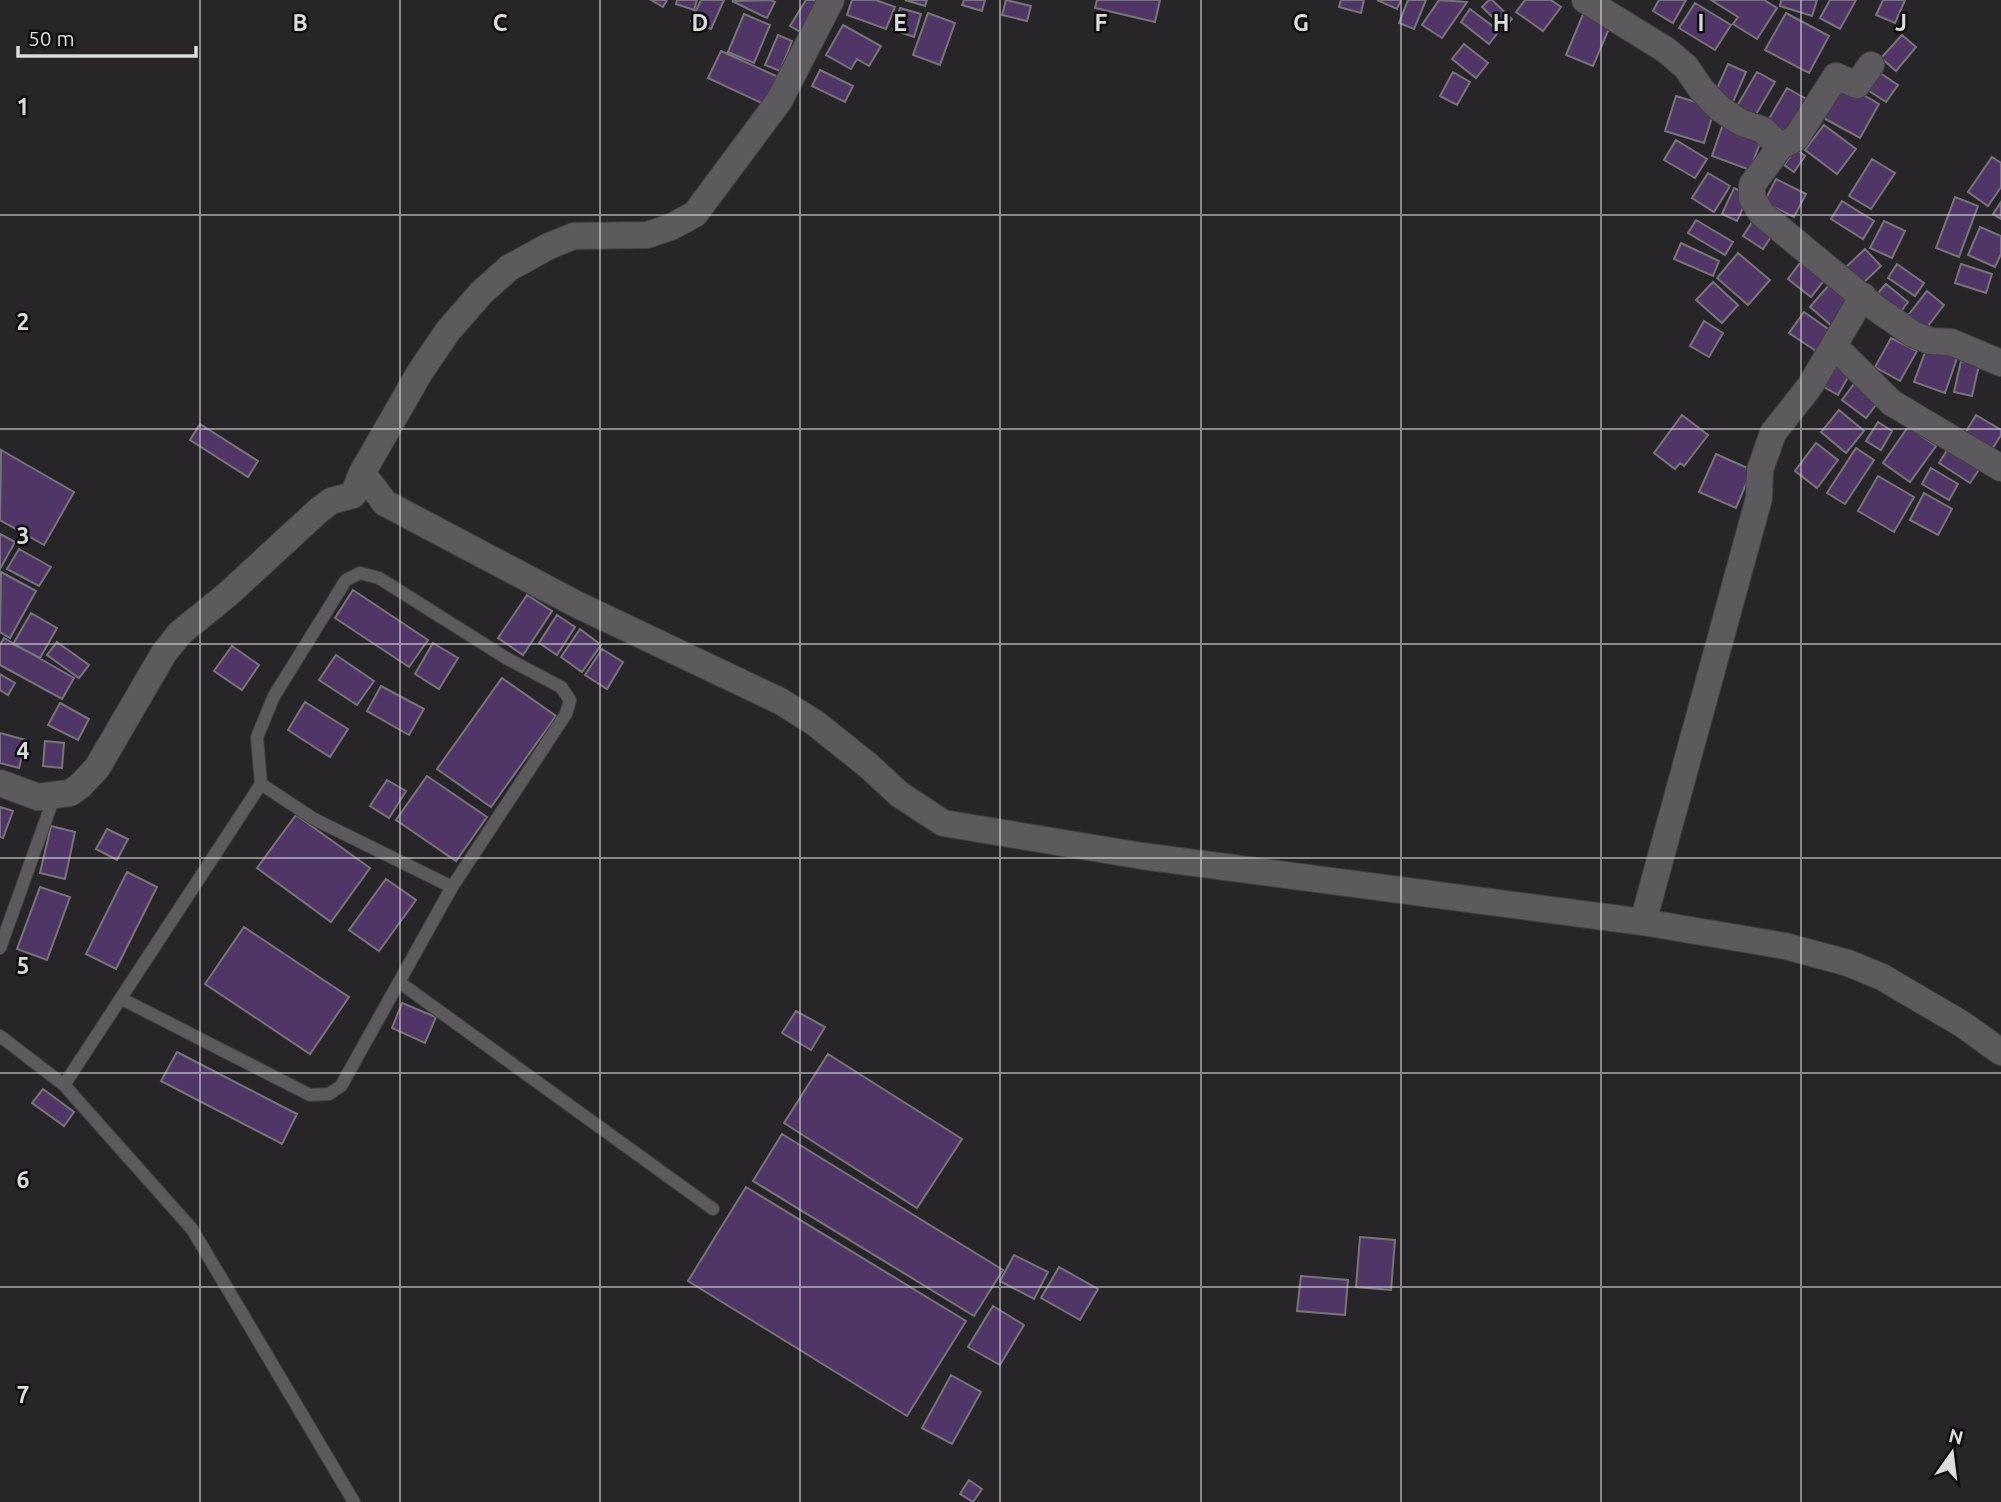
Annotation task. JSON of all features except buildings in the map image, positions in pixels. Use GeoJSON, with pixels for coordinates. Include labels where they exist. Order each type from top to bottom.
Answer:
{"type":"FeatureCollection","features":[{"type":"Feature","properties":{"kind":"street"},"geometry":{"type":"LineString","coordinates":[[0,783],[38,797],[54,797],[70,793],[97,768],[164,653],[180,633],[228,594],[318,511],[331,501],[353,495],[362,473],[420,372],[448,331],[481,293],[509,268],[574,236],[646,235],[671,227],[695,214],[779,101],[831,0]]}},
{"type":"Feature","properties":{"kind":"street"},"geometry":{"type":"LineString","coordinates":[[1585,0],[1666,50],[1686,67],[1719,108],[1741,122],[1763,130],[1780,147]]}},
{"type":"Feature","properties":{"kind":"street"},"geometry":{"type":"LineString","coordinates":[[1871,65],[1857,85],[1836,76],[1796,138],[1780,147],[1758,175],[1752,185],[1752,198],[1762,214],[1888,317],[1913,334],[1930,341],[1951,342],[2001,363]]}},
{"type":"Feature","properties":{"kind":"street"},"geometry":{"type":"LineString","coordinates":[[1643,922],[1759,498],[1760,470],[1766,448],[1773,433],[1810,386],[1863,296]]}},
{"type":"Feature","properties":{"kind":"street"},"geometry":{"type":"LineString","coordinates":[[1834,346],[1892,403],[2001,468]]}},
{"type":"Feature","properties":{"kind":"street"},"geometry":{"type":"LineString","coordinates":[[362,473],[386,503],[576,604],[779,701],[815,723],[899,794],[943,823],[1142,856],[1643,922],[1784,946],[1848,963],[1882,978],[1951,1017],[2001,1052]]}},
{"type":"Feature","properties":{"kind":"lane"},"geometry":{"type":"LineString","coordinates":[[64,1085],[261,784],[257,737],[274,696],[346,580],[360,573],[379,578],[506,658],[561,687],[570,700],[566,715],[452,887],[341,1086],[329,1094],[310,1095],[122,999]]}},
{"type":"Feature","properties":{"kind":"lane"},"geometry":{"type":"LineString","coordinates":[[261,784],[314,819],[452,887]]}},
{"type":"Feature","properties":{"kind":"lane"},"geometry":{"type":"LineString","coordinates":[[0,948],[54,797]]}},
{"type":"Feature","properties":{"kind":"lane"},"geometry":{"type":"LineString","coordinates":[[399,982],[713,1209]]}},
{"type":"Feature","properties":{"kind":"lane"},"geometry":{"type":"LineString","coordinates":[[0,1036],[64,1085],[192,1229],[354,1502]]}}]}
